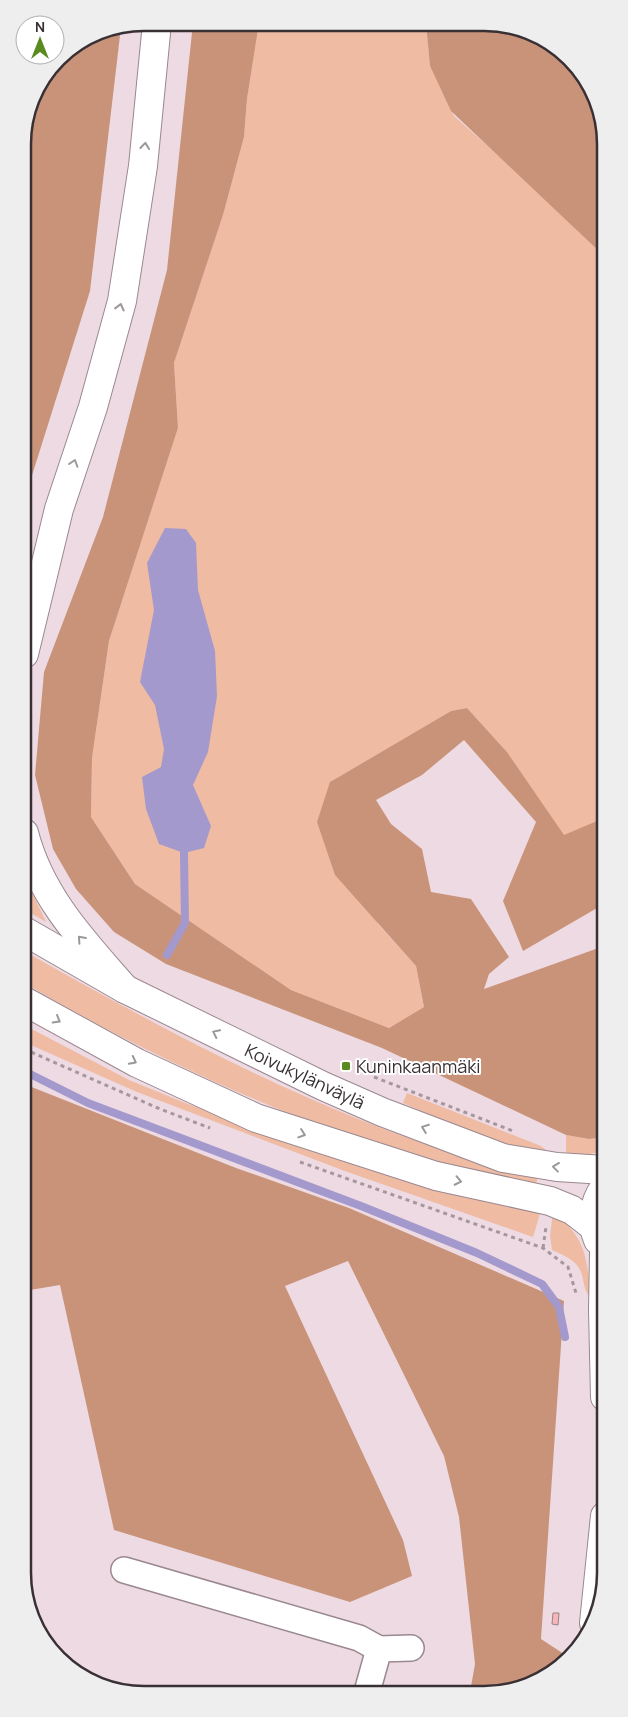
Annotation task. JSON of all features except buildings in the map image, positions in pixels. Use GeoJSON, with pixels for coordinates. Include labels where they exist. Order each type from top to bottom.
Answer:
{"type":"FeatureCollection","features":[{"type":"Feature","properties":{"kind":"main road"},"geometry":{"type":"LineString","coordinates":[[31,625],[59,509],[93,407],[122,301],[144,166],[156,31]]}},
{"type":"Feature","properties":{"kind":"main road"},"geometry":{"type":"LineString","coordinates":[[31,568],[59,509]]}},
{"type":"Feature","properties":{"kind":"main road"},"geometry":{"type":"LineString","coordinates":[[31,856],[57,908],[73,930],[125,989]]}},
{"type":"Feature","properties":{"kind":"main road","name":"Koivukylänväylä"},"geometry":{"type":"LineString","coordinates":[[31,935],[125,989],[322,1086],[382,1112],[503,1158],[558,1167],[597,1169]]}},
{"type":"Feature","properties":{"kind":"main road"},"geometry":{"type":"LineString","coordinates":[[31,1005],[137,1063],[256,1118],[436,1176],[550,1201],[572,1210],[594,1227]]}},
{"type":"Feature","properties":{"kind":"main road"},"geometry":{"type":"LineString","coordinates":[[597,1200],[595,1204],[594,1227],[597,1234]]}},
{"type":"Feature","properties":{"kind":"lane"},"geometry":{"type":"LineString","coordinates":[[124,1570],[360,1638],[379,1649],[411,1648]]}},
{"type":"Feature","properties":{"kind":"lane"},"geometry":{"type":"LineString","coordinates":[[369,1686],[379,1649]]}},
{"type":"Feature","properties":{"kind":"path"},"geometry":{"type":"LineString","coordinates":[[31,1052],[160,1109],[214,1130]]}},
{"type":"Feature","properties":{"kind":"path"},"geometry":{"type":"LineString","coordinates":[[372,1077],[516,1132]]}},
{"type":"Feature","properties":{"kind":"path"},"geometry":{"type":"LineString","coordinates":[[294,1160],[543,1248],[568,1267],[576,1294]]}},
{"type":"Feature","properties":{"kind":"shaded area"},"geometry":{"type":"Polygon","coordinates":[[[192,31],[258,31],[247,99],[244,137],[223,215],[174,363],[178,428],[109,641],[92,758],[91,817],[135,884],[291,990],[389,1028],[424,1007],[416,966],[335,875],[317,822],[330,782],[451,711],[467,708],[507,752],[564,835],[597,821],[597,908],[523,951],[503,901],[536,822],[464,740],[422,775],[376,800],[391,824],[422,849],[431,892],[471,899],[509,957],[489,974],[484,989],[597,949],[597,1138],[589,1139],[566,1135],[382,1048],[166,964],[114,932],[76,889],[53,849],[35,775],[44,672],[103,517],[167,270],[192,31]]]}},
{"type":"Feature","properties":{"kind":"shaded area"},"geometry":{"type":"Polygon","coordinates":[[[258,31],[427,31],[430,66],[454,116],[520,175],[597,249],[597,821],[564,836],[507,752],[467,708],[451,711],[330,782],[378,924],[416,966],[424,1007],[389,1028],[291,990],[135,884],[91,817],[92,758],[109,641],[178,428],[174,363],[223,215],[244,137],[247,99],[258,31]]]}},
{"type":"Feature","properties":{"kind":"shaded area"},"geometry":{"type":"Polygon","coordinates":[[[427,31],[506,33],[534,43],[564,64],[582,88],[595,122],[597,137],[597,249],[451,111],[430,66],[427,31]]]}},
{"type":"Feature","properties":{"kind":"shaded area"},"geometry":{"type":"Polygon","coordinates":[[[120,34],[90,291],[31,479],[31,137],[35,115],[43,94],[65,63],[88,46],[120,34]]]}},
{"type":"Feature","properties":{"kind":"shaded area"},"geometry":{"type":"Polygon","coordinates":[[[165,528],[186,529],[196,543],[198,590],[215,651],[217,696],[208,752],[193,785],[211,826],[204,848],[184,853],[159,844],[146,809],[142,777],[161,767],[164,749],[155,705],[140,682],[154,610],[147,563],[165,528]]]}},
{"type":"Feature","properties":{"kind":"shaded area"},"geometry":{"type":"Polygon","coordinates":[[[31,890],[46,922],[31,913],[31,890]]]}},
{"type":"Feature","properties":{"kind":"shaded area"},"geometry":{"type":"Polygon","coordinates":[[[31,955],[185,1039],[296,1093],[410,1139],[468,1158],[538,1174],[536,1186],[465,1173],[351,1137],[238,1092],[129,1041],[31,987],[31,955]]]}},
{"type":"Feature","properties":{"kind":"shaded area"},"geometry":{"type":"Polygon","coordinates":[[[31,1029],[129,1080],[188,1104],[339,1157],[542,1207],[533,1237],[342,1170],[137,1092],[31,1045],[31,1029]]]}},
{"type":"Feature","properties":{"kind":"shaded area"},"geometry":{"type":"Polygon","coordinates":[[[31,1087],[236,1168],[349,1208],[564,1301],[541,1639],[563,1653],[540,1671],[520,1680],[498,1685],[471,1686],[475,1664],[459,1517],[444,1456],[348,1261],[285,1286],[403,1540],[412,1576],[350,1602],[114,1530],[60,1285],[31,1290],[31,1087]]]}},
{"type":"Feature","properties":{"kind":"shaded area"},"geometry":{"type":"Polygon","coordinates":[[[407,1093],[541,1146],[546,1150],[547,1154],[502,1147],[403,1103],[407,1093]]]}},
{"type":"Feature","properties":{"kind":"shaded area"},"geometry":{"type":"Polygon","coordinates":[[[566,1135],[589,1139],[597,1138],[597,1153],[584,1155],[566,1154],[566,1135]]]}},
{"type":"Feature","properties":{"kind":"shaded area"},"geometry":{"type":"Polygon","coordinates":[[[553,1212],[572,1230],[583,1249],[591,1298],[586,1291],[577,1265],[567,1257],[552,1250],[550,1236],[553,1212]]]}},
{"type":"Feature","properties":{"kind":"waterway"},"geometry":{"type":"LineString","coordinates":[[167,955],[185,923],[184,853]]}},
{"type":"Feature","properties":{"kind":"waterway"},"geometry":{"type":"LineString","coordinates":[[31,1074],[88,1103],[361,1206],[477,1253],[542,1284],[559,1307],[565,1337]]}},
{"type":"Feature","properties":{"kind":"place","name":"Kuninkaanmäki"},"geometry":{"type":"Point","coordinates":[346,1066]}}]}
